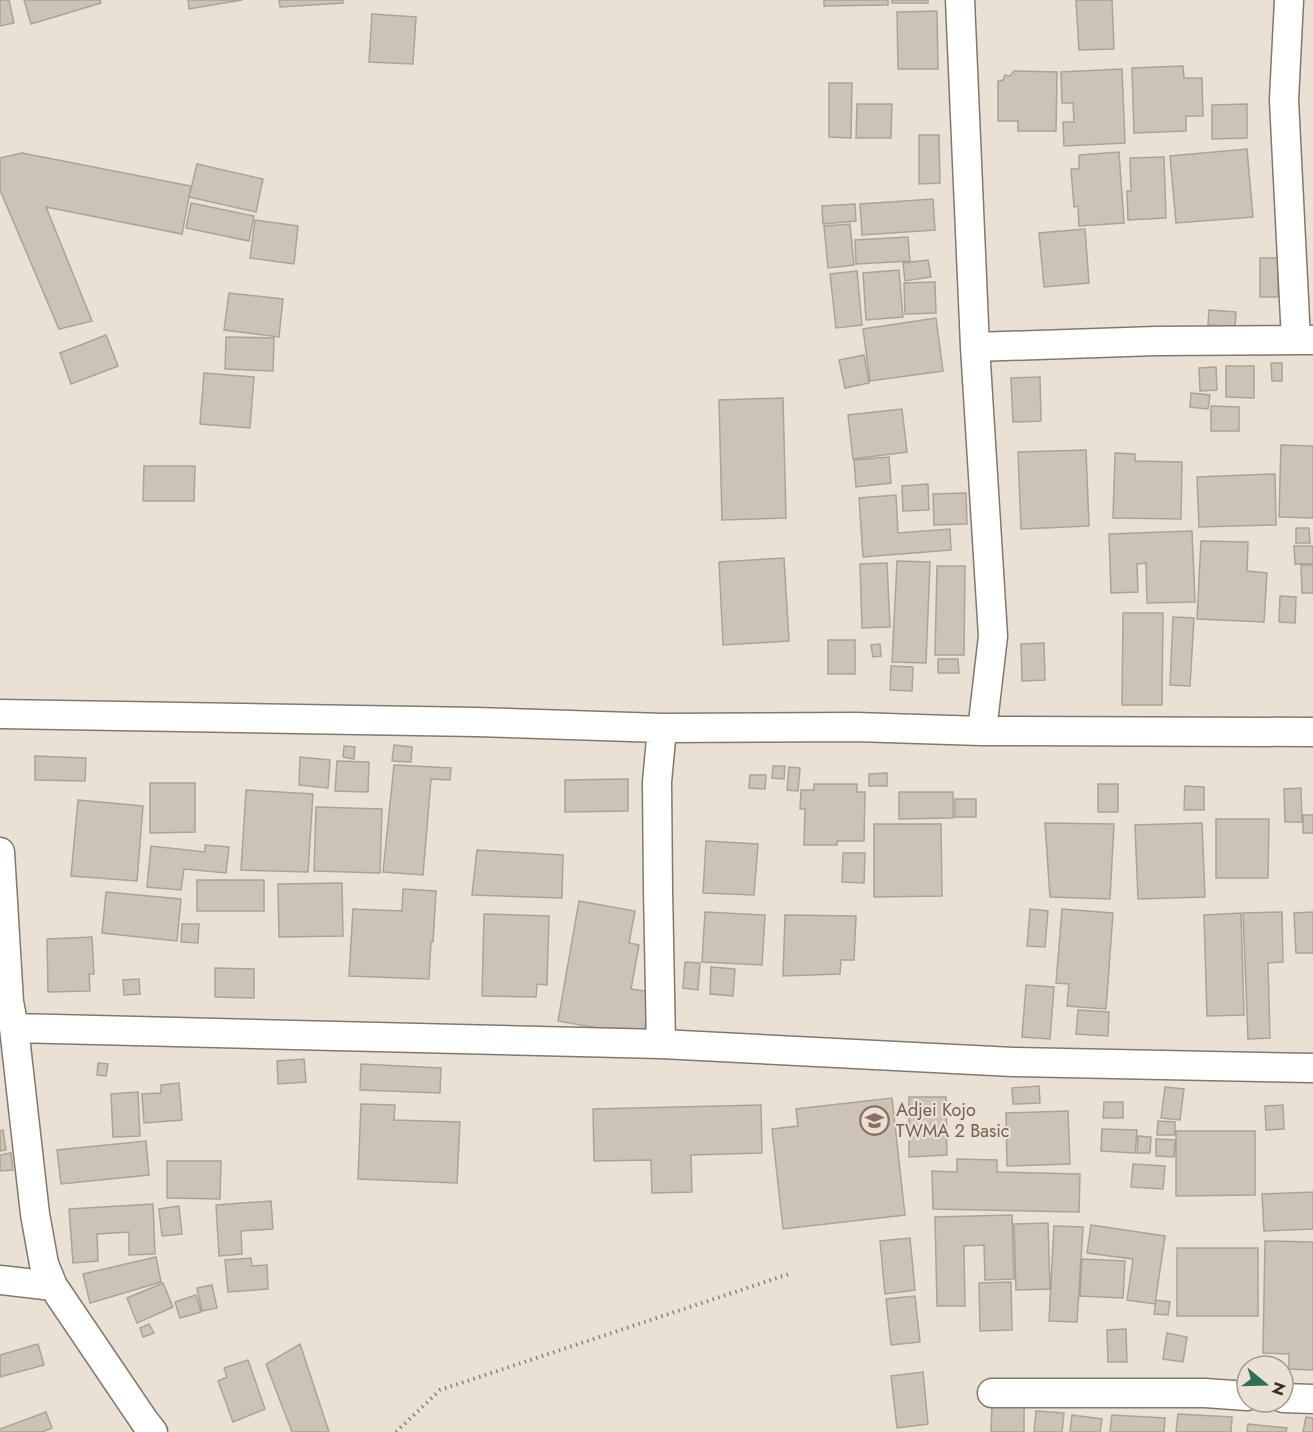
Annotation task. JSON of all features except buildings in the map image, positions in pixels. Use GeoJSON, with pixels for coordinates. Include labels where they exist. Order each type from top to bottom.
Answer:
{"type":"FeatureCollection","features":[{"type":"Feature","properties":{"kind":"street"},"geometry":{"type":"LineString","coordinates":[[960,0],[975,347],[993,636],[982,730]]}},
{"type":"Feature","properties":{"kind":"street"},"geometry":{"type":"LineString","coordinates":[[975,347],[1156,341],[1304,340],[1284,100],[1289,0]]}},
{"type":"Feature","properties":{"kind":"street"},"geometry":{"type":"LineString","coordinates":[[0,714],[464,722],[662,728],[855,727],[1313,732]]}},
{"type":"Feature","properties":{"kind":"street"},"geometry":{"type":"LineString","coordinates":[[661,1044],[657,782],[662,728]]}},
{"type":"Feature","properties":{"kind":"street"},"geometry":{"type":"LineString","coordinates":[[0,852],[8,1011],[35,1214],[44,1264],[53,1286],[141,1429]]}},
{"type":"Feature","properties":{"kind":"street"},"geometry":{"type":"LineString","coordinates":[[8,1011],[1013,1062],[1313,1068]]}},
{"type":"Feature","properties":{"kind":"street"},"geometry":{"type":"LineString","coordinates":[[0,1280],[53,1286]]}},
{"type":"Feature","properties":{"kind":"street"},"geometry":{"type":"LineString","coordinates":[[992,1393],[1204,1393],[1235,1395]]}},
{"type":"Feature","properties":{"kind":"street"},"geometry":{"type":"LineString","coordinates":[[1295,1398],[1313,1399]]}},
{"type":"Feature","properties":{"kind":"path"},"geometry":{"type":"LineString","coordinates":[[396,1432],[440,1390],[792,1273]]}},
{"type":"Feature","properties":{"kind":"place","name":"Adjei Kojo TWMA 2 Basic"},"geometry":{"type":"Point","coordinates":[875,1120]}}]}
